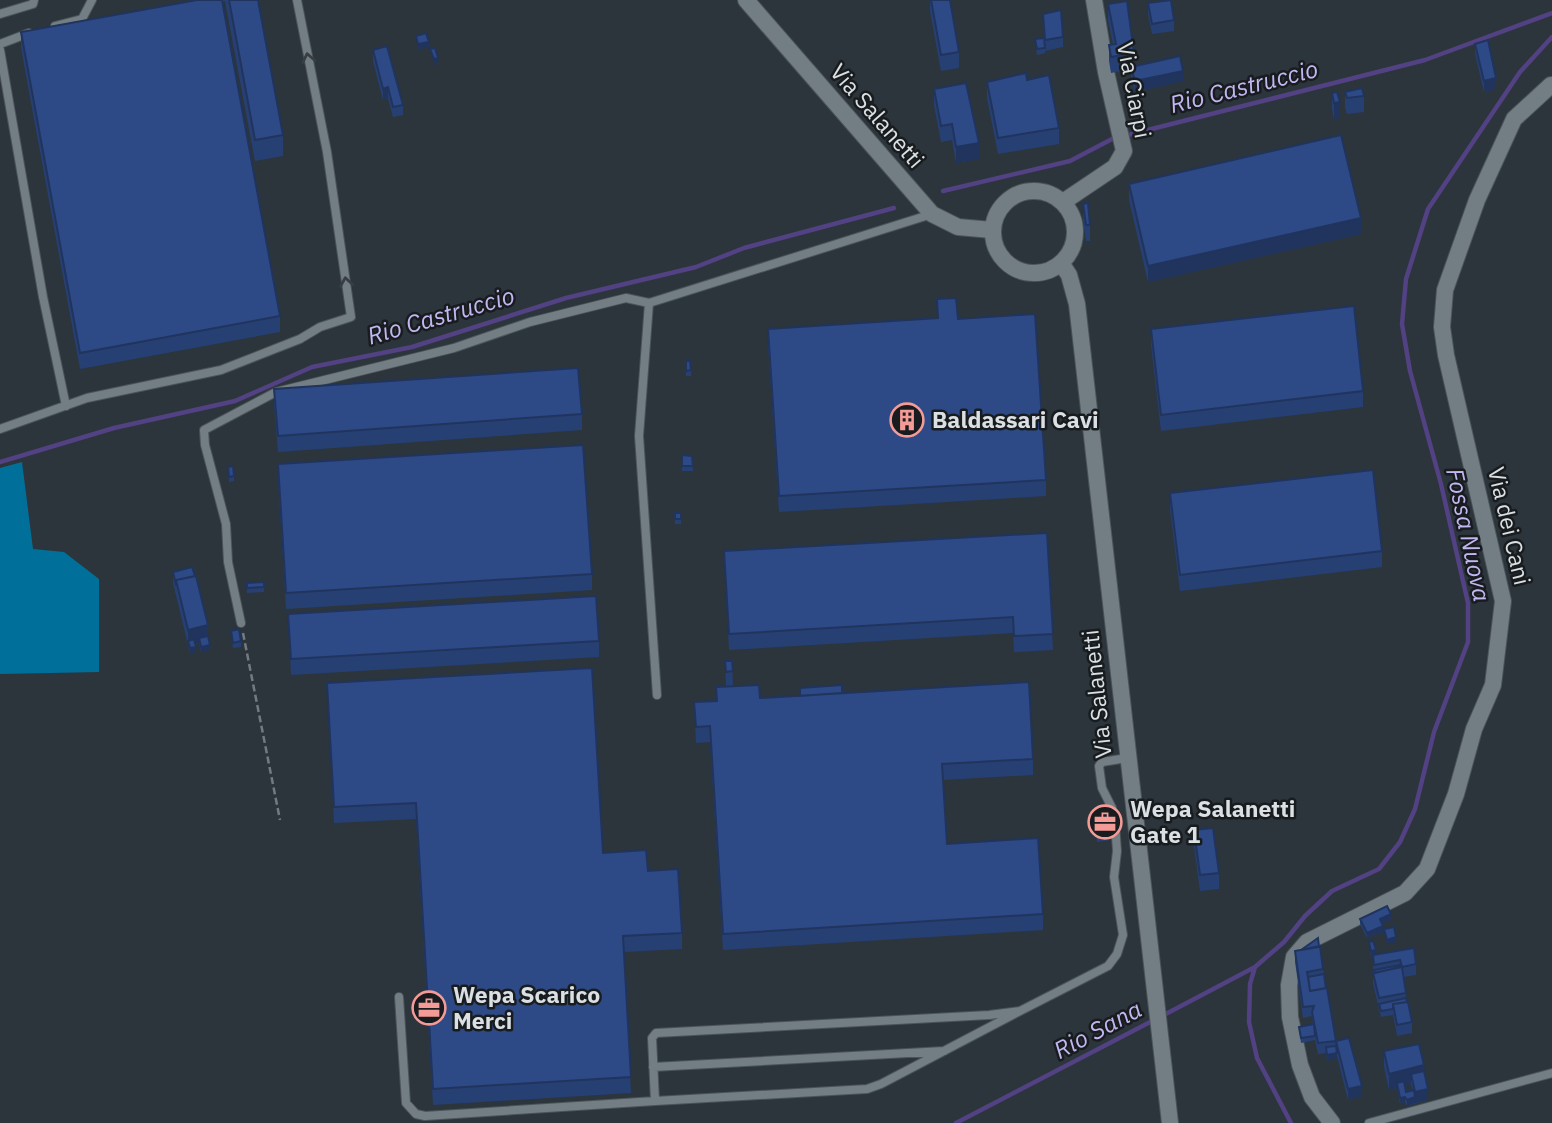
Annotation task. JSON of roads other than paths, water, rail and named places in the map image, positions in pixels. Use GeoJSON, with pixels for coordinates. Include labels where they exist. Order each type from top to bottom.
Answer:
{"type":"FeatureCollection","features":[{"type":"Feature","properties":{"kind":"street","name":"Via Salanetti"},"geometry":{"type":"LineString","coordinates":[[747,0],[932,214],[958,227],[992,230]]}},
{"type":"Feature","properties":{"kind":"street","name":"Via Ciarpi"},"geometry":{"type":"LineString","coordinates":[[1063,202],[1115,167],[1124,150],[1106,72],[1094,0]]}},
{"type":"Feature","properties":{"kind":"street","name":"Via dei Cani"},"geometry":{"type":"LineString","coordinates":[[1332,1123],[1312,1097],[1300,1065],[1290,1017],[1289,985],[1294,957],[1307,942],[1405,893],[1427,869],[1455,794],[1474,729],[1493,685],[1503,601],[1446,355],[1442,327],[1445,290],[1477,200],[1514,119],[1551,85]]}},
{"type":"Feature","properties":{"kind":"street"},"geometry":{"type":"LineString","coordinates":[[1039,190],[1052,194],[1063,202],[1072,213],[1076,226],[1070,253],[1049,271],[1023,272],[1010,266],[1000,256],[994,244],[992,230],[1002,205],[1025,191],[1039,190]]}},
{"type":"Feature","properties":{"kind":"street","name":"Via Salanetti"},"geometry":{"type":"LineString","coordinates":[[1061,263],[1069,275],[1077,304],[1153,992],[1170,1123]]}},
{"type":"Feature","properties":{"kind":"lane"},"geometry":{"type":"LineString","coordinates":[[0,14],[33,4],[33,0]]}},
{"type":"Feature","properties":{"kind":"lane"},"geometry":{"type":"LineString","coordinates":[[0,44],[19,36],[82,19],[92,0]]}},
{"type":"Feature","properties":{"kind":"lane"},"geometry":{"type":"LineString","coordinates":[[0,429],[87,398],[222,370],[300,339],[320,327],[351,317],[327,152],[297,0]]}},
{"type":"Feature","properties":{"kind":"lane"},"geometry":{"type":"LineString","coordinates":[[0,50],[43,297],[66,405]]}},
{"type":"Feature","properties":{"kind":"lane"},"geometry":{"type":"LineString","coordinates":[[241,623],[228,562],[226,524],[205,445],[204,430],[276,392],[454,348],[530,321],[626,298],[649,303],[932,214]]}},
{"type":"Feature","properties":{"kind":"lane"},"geometry":{"type":"LineString","coordinates":[[649,303],[639,436],[657,695]]}},
{"type":"Feature","properties":{"kind":"lane"},"geometry":{"type":"LineString","coordinates":[[399,997],[406,1103],[416,1114],[425,1116],[867,1088],[946,1051],[1108,966],[1117,954],[1123,935],[1114,877],[1117,851],[1115,829],[1112,808],[1102,788],[1099,765],[1102,762],[1127,758]]}},
{"type":"Feature","properties":{"kind":"lane"},"geometry":{"type":"LineString","coordinates":[[655,1101],[652,1038],[656,1033],[989,1015],[1020,1011]]}},
{"type":"Feature","properties":{"kind":"lane"},"geometry":{"type":"LineString","coordinates":[[653,1067],[946,1051]]}},
{"type":"Feature","properties":{"kind":"lane"},"geometry":{"type":"LineString","coordinates":[[1369,1123],[1552,1073]]}},
{"type":"Feature","properties":{"kind":"waterway","name":"Rio Castruccio"},"geometry":{"type":"LineString","coordinates":[[943,191],[1070,161],[1112,139],[1425,60],[1552,13]]}},
{"type":"Feature","properties":{"kind":"waterway","name":"Fossa Nuova"},"geometry":{"type":"LineString","coordinates":[[1291,1123],[1257,1058],[1249,1022],[1250,984],[1255,967],[1284,942],[1305,916],[1332,891],[1379,869],[1400,842],[1415,809],[1434,732],[1468,642],[1468,603],[1441,484],[1410,371],[1402,324],[1406,279],[1428,209],[1520,72],[1552,37]]}},
{"type":"Feature","properties":{"kind":"waterway","name":"Rio Castruccio"},"geometry":{"type":"LineString","coordinates":[[0,462],[114,428],[235,401],[312,367],[412,347],[566,298],[696,267],[744,248],[894,208]]}},
{"type":"Feature","properties":{"kind":"waterway","name":"Rio Sana"},"geometry":{"type":"LineString","coordinates":[[1162,1016],[1255,967]]}},
{"type":"Feature","properties":{"kind":"waterway","name":"Rio Sana"},"geometry":{"type":"LineString","coordinates":[[956,1123],[1154,1020]]}},
{"type":"Feature","properties":{"kind":"place","name":"Baldassari Cavi"},"geometry":{"type":"Point","coordinates":[907,420]}},
{"type":"Feature","properties":{"kind":"place","name":"Wepa Salanetti Gate 1"},"geometry":{"type":"Point","coordinates":[1105,822]}},
{"type":"Feature","properties":{"kind":"place","name":"Wepa Scarico Merci"},"geometry":{"type":"Point","coordinates":[429,1008]}}]}
